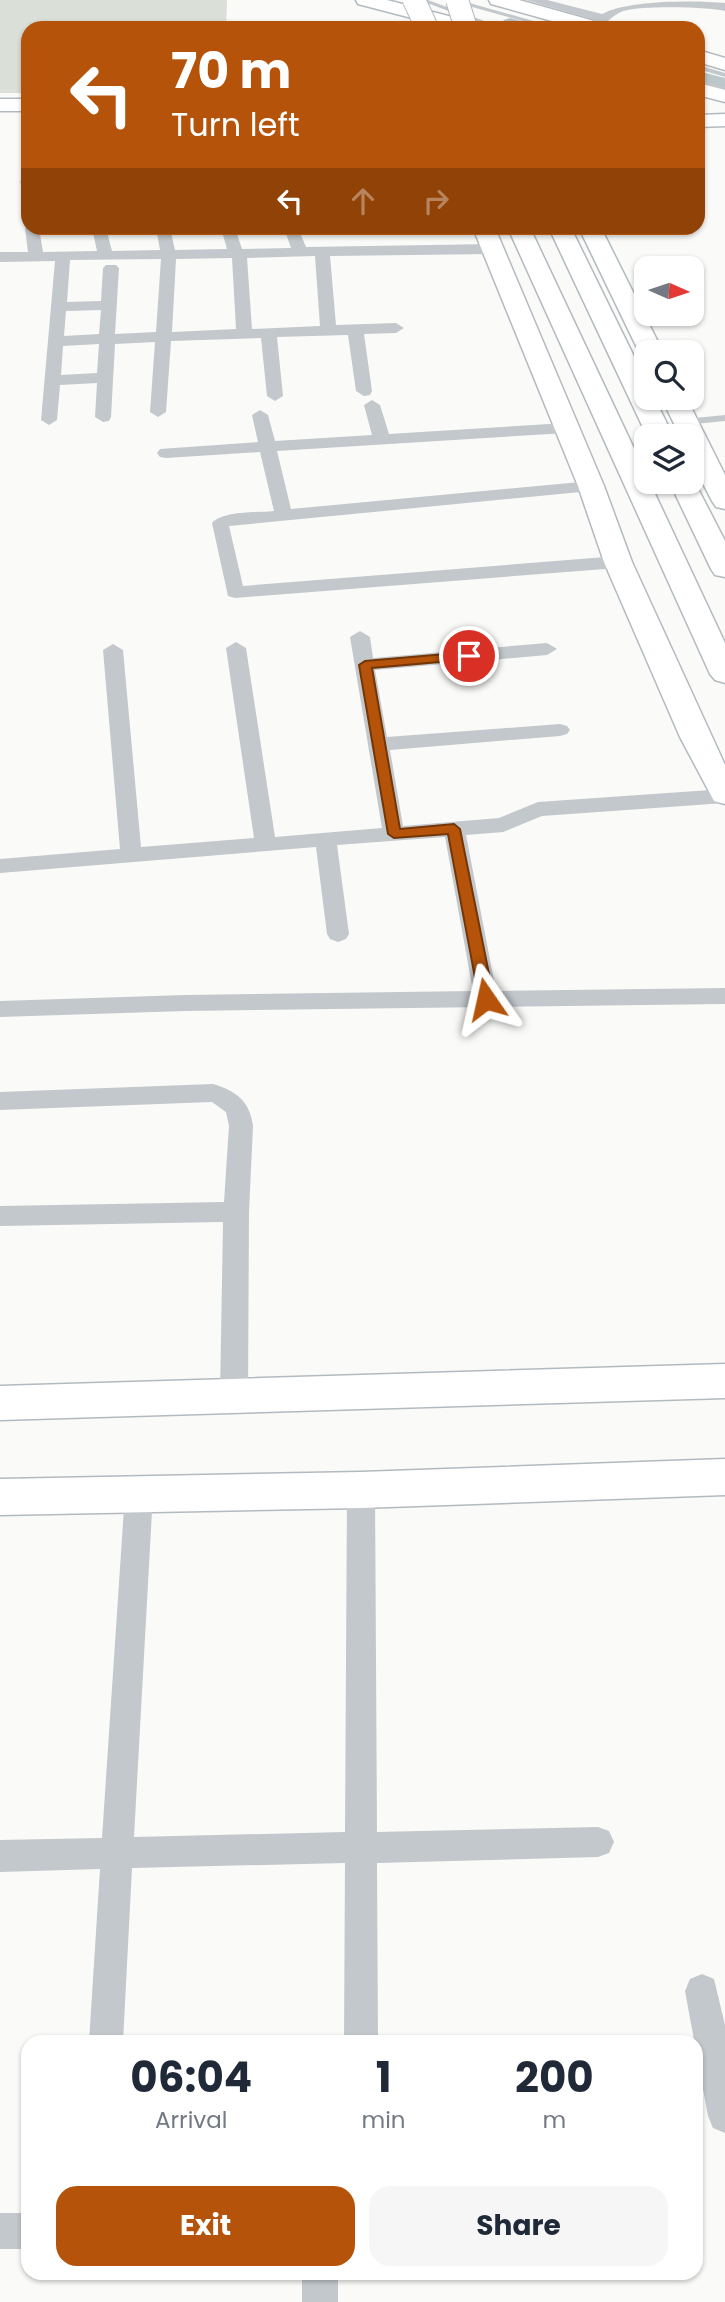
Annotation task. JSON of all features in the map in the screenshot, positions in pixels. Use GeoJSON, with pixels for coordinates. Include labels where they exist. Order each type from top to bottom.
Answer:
{"type":"FeatureCollection","features":[{"type":"Feature","properties":{"kind":"street"},"geometry":{"type":"LineString","coordinates":[[365,0],[399,17],[483,19]]}},
{"type":"Feature","properties":{"kind":"street"},"geometry":{"type":"LineString","coordinates":[[414,0],[424,21]]}},
{"type":"Feature","properties":{"kind":"street"},"geometry":{"type":"LineString","coordinates":[[454,0],[463,21]]}},
{"type":"Feature","properties":{"kind":"street"},"geometry":{"type":"LineString","coordinates":[[498,0],[586,21]]}},
{"type":"Feature","properties":{"kind":"street"},"geometry":{"type":"LineString","coordinates":[[532,0],[591,21]]}},
{"type":"Feature","properties":{"kind":"street"},"geometry":{"type":"LineString","coordinates":[[603,21],[624,7],[703,3],[725,7]]}},
{"type":"Feature","properties":{"kind":"street"},"geometry":{"type":"LineString","coordinates":[[705,58],[725,64]]}},
{"type":"Feature","properties":{"kind":"street"},"geometry":{"type":"LineString","coordinates":[[705,91],[725,96]]}},
{"type":"Feature","properties":{"kind":"street"},"geometry":{"type":"LineString","coordinates":[[705,103],[725,102]]}},
{"type":"Feature","properties":{"kind":"street"},"geometry":{"type":"LineString","coordinates":[[0,105],[17,117]]}},
{"type":"Feature","properties":{"kind":"street"},"geometry":{"type":"LineString","coordinates":[[705,121],[725,120]]}},
{"type":"Feature","properties":{"kind":"street"},"geometry":{"type":"LineString","coordinates":[[33,235],[36,257]]}},
{"type":"Feature","properties":{"kind":"street"},"geometry":{"type":"LineString","coordinates":[[101,235],[108,262],[109,306],[103,417]]}},
{"type":"Feature","properties":{"kind":"street"},"geometry":{"type":"LineString","coordinates":[[158,412],[169,254],[165,235]]}},
{"type":"Feature","properties":{"kind":"street"},"geometry":{"type":"LineString","coordinates":[[230,235],[236,253],[242,260],[244,334]]}},
{"type":"Feature","properties":{"kind":"street"},"geometry":{"type":"LineString","coordinates":[[294,235],[300,252]]}},
{"type":"Feature","properties":{"kind":"street"},"geometry":{"type":"LineString","coordinates":[[522,235],[725,674]]}},
{"type":"Feature","properties":{"kind":"street"},"geometry":{"type":"LineString","coordinates":[[563,235],[654,424]]}},
{"type":"Feature","properties":{"kind":"street"},"geometry":{"type":"LineString","coordinates":[[593,235],[645,340]]}},
{"type":"Feature","properties":{"kind":"street"},"geometry":{"type":"LineString","coordinates":[[0,257],[62,257],[108,262],[169,254],[323,251],[488,238],[591,486],[618,562],[695,737],[725,795],[538,809],[503,825],[0,866]]}},
{"type":"Feature","properties":{"kind":"street"},"geometry":{"type":"LineString","coordinates":[[323,251],[328,331]]}},
{"type":"Feature","properties":{"kind":"street"},"geometry":{"type":"LineString","coordinates":[[49,420],[62,257]]}},
{"type":"Feature","properties":{"kind":"street"},"geometry":{"type":"LineString","coordinates":[[58,307],[109,306]]}},
{"type":"Feature","properties":{"kind":"street"},"geometry":{"type":"LineString","coordinates":[[55,341],[396,328]]}},
{"type":"Feature","properties":{"kind":"street"},"geometry":{"type":"LineString","coordinates":[[355,330],[368,398],[382,440]]}},
{"type":"Feature","properties":{"kind":"street"},"geometry":{"type":"LineString","coordinates":[[268,333],[275,396]]}},
{"type":"Feature","properties":{"kind":"street"},"geometry":{"type":"LineString","coordinates":[[52,380],[105,377]]}},
{"type":"Feature","properties":{"kind":"street"},"geometry":{"type":"LineString","coordinates":[[679,410],[722,488]]}},
{"type":"Feature","properties":{"kind":"street"},"geometry":{"type":"LineString","coordinates":[[260,415],[284,516]]}},
{"type":"Feature","properties":{"kind":"street"},"geometry":{"type":"LineString","coordinates":[[166,453],[566,428]]}},
{"type":"Feature","properties":{"kind":"street"},"geometry":{"type":"LineString","coordinates":[[591,486],[221,523],[235,592],[618,562]]}},
{"type":"Feature","properties":{"kind":"street"},"geometry":{"type":"LineString","coordinates":[[688,494],[725,569]]}},
{"type":"Feature","properties":{"kind":"street"},"geometry":{"type":"LineString","coordinates":[[360,637],[394,834]]}},
{"type":"Feature","properties":{"kind":"street"},"geometry":{"type":"LineString","coordinates":[[236,648],[266,844]]}},
{"type":"Feature","properties":{"kind":"street"},"geometry":{"type":"LineString","coordinates":[[365,665],[547,649]]}},
{"type":"Feature","properties":{"kind":"street"},"geometry":{"type":"LineString","coordinates":[[113,650],[131,855]]}},
{"type":"Feature","properties":{"kind":"street"},"geometry":{"type":"LineString","coordinates":[[379,744],[560,730]]}},
{"type":"Feature","properties":{"kind":"street"},"geometry":{"type":"LineString","coordinates":[[454,829],[486,999]]}},
{"type":"Feature","properties":{"kind":"street"},"geometry":{"type":"LineString","coordinates":[[326,839],[338,933]]}},
{"type":"Feature","properties":{"kind":"street"},"geometry":{"type":"LineString","coordinates":[[0,1009],[725,996]]}},
{"type":"Feature","properties":{"kind":"street"},"geometry":{"type":"LineString","coordinates":[[0,1101],[213,1093],[226,1097],[240,1113],[234,1397]]}},
{"type":"Feature","properties":{"kind":"street"},"geometry":{"type":"LineString","coordinates":[[0,1216],[236,1212]]}},
{"type":"Feature","properties":{"kind":"street"},"geometry":{"type":"LineString","coordinates":[[0,1403],[725,1381]]}},
{"type":"Feature","properties":{"kind":"street"},"geometry":{"type":"LineString","coordinates":[[0,1497],[361,1490],[725,1478]]}},
{"type":"Feature","properties":{"kind":"street"},"geometry":{"type":"LineString","coordinates":[[361,1490],[361,2035]]}},
{"type":"Feature","properties":{"kind":"street"},"geometry":{"type":"LineString","coordinates":[[106,2035],[139,1493]]}},
{"type":"Feature","properties":{"kind":"street"},"geometry":{"type":"LineString","coordinates":[[0,1856],[598,1842]]}},
{"type":"Feature","properties":{"kind":"street"},"geometry":{"type":"LineString","coordinates":[[702,1991],[725,2116]]}},
{"type":"Feature","properties":{"kind":"street"},"geometry":{"type":"LineString","coordinates":[[0,2231],[21,2231]]}},
{"type":"Feature","properties":{"kind":"street"},"geometry":{"type":"LineString","coordinates":[[320,2280],[320,2302]]}},
{"type":"Feature","properties":{"kind":"lane"},"geometry":{"type":"LineString","coordinates":[[422,0],[483,19]]}},
{"type":"Feature","properties":{"kind":"lane"},"geometry":{"type":"LineString","coordinates":[[454,0],[483,19]]}},
{"type":"Feature","properties":{"kind":"lane"},"geometry":{"type":"LineString","coordinates":[[705,69],[725,75]]}},
{"type":"Feature","properties":{"kind":"lane"},"geometry":{"type":"LineString","coordinates":[[705,84],[725,89]]}},
{"type":"Feature","properties":{"kind":"lane"},"geometry":{"type":"LineString","coordinates":[[685,422],[725,418]]}},
{"type":"Feature","properties":{"kind":"shaded area"},"geometry":{"type":"Polygon","coordinates":[[[0,0],[227,0],[226,21],[21,21],[21,93],[0,93],[0,0]]]}},
{"type":"Feature","properties":{"kind":"waterway"},"geometry":{"type":"LineString","coordinates":[[705,78],[725,83]]}},
{"type":"Feature","properties":{"kind":"route"},"geometry":{"type":"LineString","coordinates":[[469,656],[365,665],[394,834],[454,829],[486,999]]}}]}
